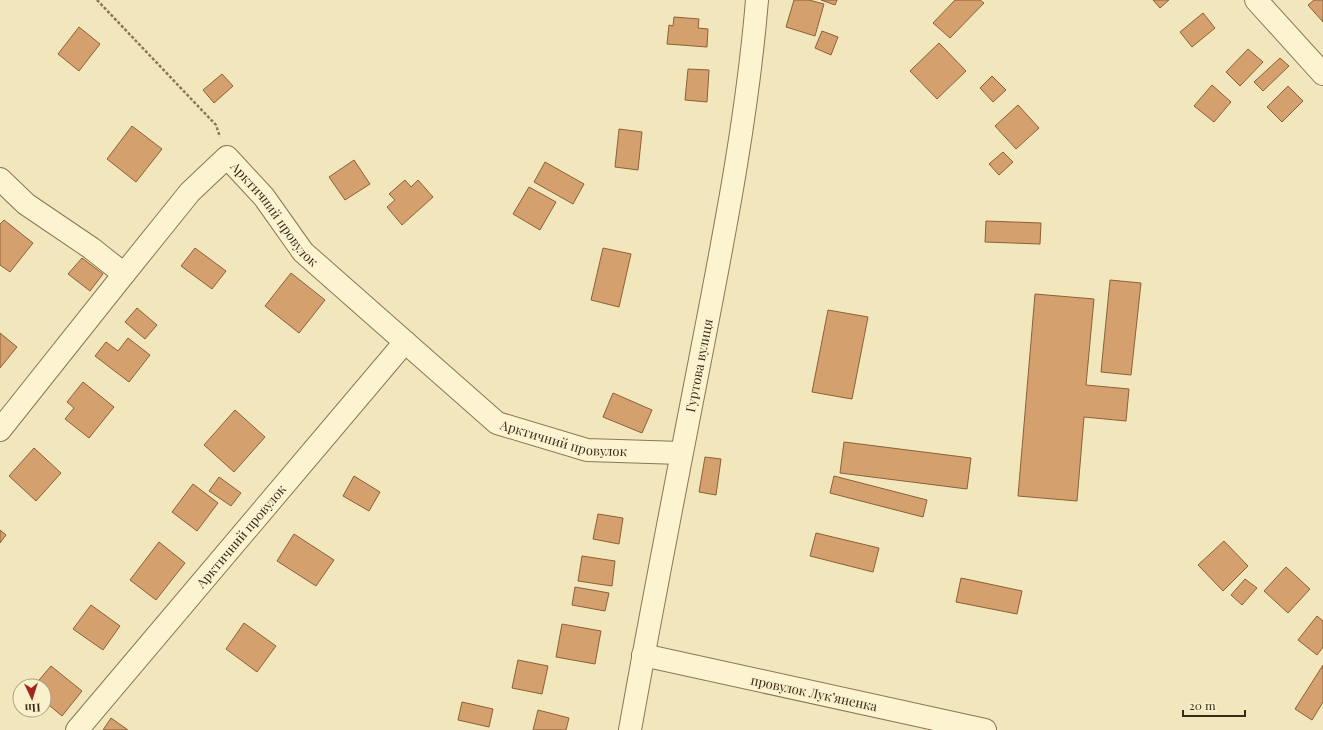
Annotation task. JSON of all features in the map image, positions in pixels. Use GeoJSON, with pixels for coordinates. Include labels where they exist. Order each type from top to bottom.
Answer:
{"type":"FeatureCollection","features":[{"type":"Feature","properties":{"kind":"street","name":"Гуртова вулиця"},"geometry":{"type":"LineString","coordinates":[[630,730],[643,655],[728,216],[754,40],[757,0]]}},
{"type":"Feature","properties":{"kind":"street"},"geometry":{"type":"LineString","coordinates":[[1256,0],[1323,74]]}},
{"type":"Feature","properties":{"kind":"street","name":"Арктичний провулок"},"geometry":{"type":"LineString","coordinates":[[0,430],[190,192],[227,157],[264,197],[304,252],[497,422],[587,450],[682,453]]}},
{"type":"Feature","properties":{"kind":"street"},"geometry":{"type":"LineString","coordinates":[[0,179],[26,204],[91,248],[124,274]]}},
{"type":"Feature","properties":{"kind":"street","name":"Арктичний провулок"},"geometry":{"type":"LineString","coordinates":[[77,730],[405,342]]}},
{"type":"Feature","properties":{"kind":"street","name":"провулок Лукʼяненка"},"geometry":{"type":"LineString","coordinates":[[643,655],[985,730]]}},
{"type":"Feature","properties":{"kind":"path"},"geometry":{"type":"LineString","coordinates":[[97,0],[216,125],[227,157]]}},
{"type":"Feature","properties":{"kind":"building"},"geometry":{"type":"Polygon","coordinates":[[[794,0],[809,0],[824,4],[815,36],[786,27],[794,0]]]}},
{"type":"Feature","properties":{"kind":"building"},"geometry":{"type":"Polygon","coordinates":[[[821,0],[837,0],[835,5],[821,0]]]}},
{"type":"Feature","properties":{"kind":"building"},"geometry":{"type":"Polygon","coordinates":[[[955,0],[980,0],[984,3],[950,38],[933,23],[955,0]]]}},
{"type":"Feature","properties":{"kind":"building"},"geometry":{"type":"Polygon","coordinates":[[[1153,0],[1169,0],[1160,8],[1153,0]]]}},
{"type":"Feature","properties":{"kind":"building"},"geometry":{"type":"Polygon","coordinates":[[[1314,0],[1323,0],[1323,22],[1308,5],[1314,0]]]}},
{"type":"Feature","properties":{"kind":"building"},"geometry":{"type":"Polygon","coordinates":[[[1203,13],[1215,28],[1192,47],[1180,32],[1203,13]]]}},
{"type":"Feature","properties":{"kind":"building"},"geometry":{"type":"Polygon","coordinates":[[[674,17],[699,19],[698,28],[708,29],[707,47],[667,44],[669,25],[673,26],[674,17]]]}},
{"type":"Feature","properties":{"kind":"building"},"geometry":{"type":"Polygon","coordinates":[[[79,27],[100,44],[79,71],[58,54],[79,27]]]}},
{"type":"Feature","properties":{"kind":"building"},"geometry":{"type":"Polygon","coordinates":[[[822,31],[838,37],[831,55],[815,48],[822,31]]]}},
{"type":"Feature","properties":{"kind":"building"},"geometry":{"type":"Polygon","coordinates":[[[939,43],[966,71],[937,99],[910,71],[939,43]]]}},
{"type":"Feature","properties":{"kind":"building"},"geometry":{"type":"Polygon","coordinates":[[[1248,49],[1263,62],[1240,86],[1226,72],[1248,49]]]}},
{"type":"Feature","properties":{"kind":"building"},"geometry":{"type":"Polygon","coordinates":[[[1280,58],[1289,66],[1263,91],[1254,82],[1280,58]]]}},
{"type":"Feature","properties":{"kind":"building"},"geometry":{"type":"Polygon","coordinates":[[[688,69],[709,70],[707,102],[685,100],[688,69]]]}},
{"type":"Feature","properties":{"kind":"building"},"geometry":{"type":"Polygon","coordinates":[[[222,74],[233,86],[214,103],[203,90],[222,74]]]}},
{"type":"Feature","properties":{"kind":"building"},"geometry":{"type":"Polygon","coordinates":[[[992,76],[1006,90],[993,102],[980,88],[992,76]]]}},
{"type":"Feature","properties":{"kind":"building"},"geometry":{"type":"Polygon","coordinates":[[[1212,85],[1231,102],[1214,122],[1194,106],[1212,85]]]}},
{"type":"Feature","properties":{"kind":"building"},"geometry":{"type":"Polygon","coordinates":[[[1288,86],[1303,101],[1282,122],[1267,107],[1288,86]]]}},
{"type":"Feature","properties":{"kind":"building"},"geometry":{"type":"Polygon","coordinates":[[[1018,105],[1039,128],[1016,149],[995,126],[1018,105]]]}},
{"type":"Feature","properties":{"kind":"building"},"geometry":{"type":"Polygon","coordinates":[[[132,126],[162,149],[136,182],[107,159],[132,126]]]}},
{"type":"Feature","properties":{"kind":"building"},"geometry":{"type":"Polygon","coordinates":[[[619,129],[642,132],[638,170],[615,167],[619,129]]]}},
{"type":"Feature","properties":{"kind":"building"},"geometry":{"type":"Polygon","coordinates":[[[1003,152],[1013,162],[999,175],[989,164],[1003,152]]]}},
{"type":"Feature","properties":{"kind":"building"},"geometry":{"type":"Polygon","coordinates":[[[354,160],[370,184],[345,200],[329,177],[354,160]]]}},
{"type":"Feature","properties":{"kind":"building"},"geometry":{"type":"Polygon","coordinates":[[[545,162],[584,184],[573,204],[534,182],[545,162]]]}},
{"type":"Feature","properties":{"kind":"building"},"geometry":{"type":"Polygon","coordinates":[[[405,180],[411,187],[418,180],[433,197],[402,225],[387,207],[395,200],[389,194],[405,180]]]}},
{"type":"Feature","properties":{"kind":"building"},"geometry":{"type":"Polygon","coordinates":[[[529,187],[556,202],[540,230],[513,214],[529,187]]]}},
{"type":"Feature","properties":{"kind":"building"},"geometry":{"type":"Polygon","coordinates":[[[4,220],[33,243],[10,272],[0,265],[0,224],[4,220]]]}},
{"type":"Feature","properties":{"kind":"building"},"geometry":{"type":"Polygon","coordinates":[[[986,221],[1041,223],[1040,244],[985,242],[986,221]]]}},
{"type":"Feature","properties":{"kind":"building"},"geometry":{"type":"Polygon","coordinates":[[[195,248],[226,271],[212,289],[181,266],[195,248]]]}},
{"type":"Feature","properties":{"kind":"building"},"geometry":{"type":"Polygon","coordinates":[[[603,248],[631,254],[619,307],[591,300],[603,248]]]}},
{"type":"Feature","properties":{"kind":"building"},"geometry":{"type":"Polygon","coordinates":[[[82,258],[103,274],[90,291],[68,274],[82,258]]]}},
{"type":"Feature","properties":{"kind":"building"},"geometry":{"type":"Polygon","coordinates":[[[291,273],[325,300],[299,333],[265,306],[291,273]]]}},
{"type":"Feature","properties":{"kind":"building"},"geometry":{"type":"Polygon","coordinates":[[[1110,280],[1141,283],[1131,375],[1101,372],[1110,280]]]}},
{"type":"Feature","properties":{"kind":"building"},"geometry":{"type":"Polygon","coordinates":[[[1035,294],[1094,299],[1086,385],[1129,389],[1126,421],[1084,417],[1077,501],[1018,496],[1035,294]]]}},
{"type":"Feature","properties":{"kind":"building"},"geometry":{"type":"Polygon","coordinates":[[[137,308],[157,325],[145,339],[125,322],[137,308]]]}},
{"type":"Feature","properties":{"kind":"building"},"geometry":{"type":"Polygon","coordinates":[[[828,310],[868,317],[852,399],[812,392],[828,310]]]}},
{"type":"Feature","properties":{"kind":"building"},"geometry":{"type":"Polygon","coordinates":[[[0,333],[17,347],[0,368],[0,333]]]}},
{"type":"Feature","properties":{"kind":"building"},"geometry":{"type":"Polygon","coordinates":[[[128,338],[150,355],[129,382],[95,356],[106,342],[118,351],[128,338]]]}},
{"type":"Feature","properties":{"kind":"building"},"geometry":{"type":"Polygon","coordinates":[[[83,382],[114,407],[89,438],[65,419],[74,408],[67,402],[83,382]]]}},
{"type":"Feature","properties":{"kind":"building"},"geometry":{"type":"Polygon","coordinates":[[[613,393],[652,410],[642,433],[603,417],[613,393]]]}},
{"type":"Feature","properties":{"kind":"building"},"geometry":{"type":"Polygon","coordinates":[[[235,410],[265,437],[234,472],[204,445],[235,410]]]}},
{"type":"Feature","properties":{"kind":"building"},"geometry":{"type":"Polygon","coordinates":[[[844,442],[971,458],[967,489],[840,473],[844,442]]]}},
{"type":"Feature","properties":{"kind":"building"},"geometry":{"type":"Polygon","coordinates":[[[34,448],[61,473],[36,501],[9,476],[34,448]]]}},
{"type":"Feature","properties":{"kind":"building"},"geometry":{"type":"Polygon","coordinates":[[[705,457],[721,459],[716,495],[699,492],[705,457]]]}},
{"type":"Feature","properties":{"kind":"building"},"geometry":{"type":"Polygon","coordinates":[[[354,476],[380,492],[369,511],[343,496],[354,476]]]}},
{"type":"Feature","properties":{"kind":"building"},"geometry":{"type":"Polygon","coordinates":[[[834,476],[927,500],[923,517],[830,493],[834,476]]]}},
{"type":"Feature","properties":{"kind":"building"},"geometry":{"type":"Polygon","coordinates":[[[219,477],[241,493],[231,506],[209,491],[219,477]]]}},
{"type":"Feature","properties":{"kind":"building"},"geometry":{"type":"Polygon","coordinates":[[[193,484],[218,503],[197,531],[172,512],[193,484]]]}},
{"type":"Feature","properties":{"kind":"building"},"geometry":{"type":"Polygon","coordinates":[[[598,514],[623,518],[619,544],[593,539],[598,514]]]}},
{"type":"Feature","properties":{"kind":"building"},"geometry":{"type":"Polygon","coordinates":[[[0,530],[6,535],[0,543],[0,530]]]}},
{"type":"Feature","properties":{"kind":"building"},"geometry":{"type":"Polygon","coordinates":[[[816,533],[879,548],[873,572],[810,556],[816,533]]]}},
{"type":"Feature","properties":{"kind":"building"},"geometry":{"type":"Polygon","coordinates":[[[294,534],[334,560],[316,586],[277,561],[294,534]]]}},
{"type":"Feature","properties":{"kind":"building"},"geometry":{"type":"Polygon","coordinates":[[[1224,541],[1248,566],[1223,591],[1198,565],[1224,541]]]}},
{"type":"Feature","properties":{"kind":"building"},"geometry":{"type":"Polygon","coordinates":[[[159,542],[185,563],[156,600],[130,580],[159,542]]]}},
{"type":"Feature","properties":{"kind":"building"},"geometry":{"type":"Polygon","coordinates":[[[582,556],[615,561],[612,586],[578,581],[582,556]]]}},
{"type":"Feature","properties":{"kind":"building"},"geometry":{"type":"Polygon","coordinates":[[[1286,567],[1310,589],[1288,613],[1264,591],[1286,567]]]}},
{"type":"Feature","properties":{"kind":"building"},"geometry":{"type":"Polygon","coordinates":[[[961,578],[1022,591],[1017,614],[956,602],[961,578]]]}},
{"type":"Feature","properties":{"kind":"building"},"geometry":{"type":"Polygon","coordinates":[[[1245,579],[1257,588],[1242,605],[1231,595],[1245,579]]]}},
{"type":"Feature","properties":{"kind":"building"},"geometry":{"type":"Polygon","coordinates":[[[575,587],[609,593],[605,611],[572,605],[575,587]]]}},
{"type":"Feature","properties":{"kind":"building"},"geometry":{"type":"Polygon","coordinates":[[[91,605],[120,626],[103,650],[73,629],[91,605]]]}},
{"type":"Feature","properties":{"kind":"building"},"geometry":{"type":"Polygon","coordinates":[[[1317,616],[1323,621],[1323,647],[1317,655],[1298,640],[1317,616]]]}},
{"type":"Feature","properties":{"kind":"building"},"geometry":{"type":"Polygon","coordinates":[[[244,623],[276,646],[257,672],[226,649],[244,623]]]}},
{"type":"Feature","properties":{"kind":"building"},"geometry":{"type":"Polygon","coordinates":[[[562,624],[601,631],[595,664],[556,657],[562,624]]]}},
{"type":"Feature","properties":{"kind":"building"},"geometry":{"type":"Polygon","coordinates":[[[518,660],[548,666],[542,694],[512,688],[518,660]]]}},
{"type":"Feature","properties":{"kind":"building"},"geometry":{"type":"Polygon","coordinates":[[[1323,665],[1323,702],[1312,720],[1295,709],[1323,665]]]}},
{"type":"Feature","properties":{"kind":"building"},"geometry":{"type":"Polygon","coordinates":[[[51,666],[82,691],[62,716],[52,708],[52,678],[41,678],[51,666]]]}},
{"type":"Feature","properties":{"kind":"building"},"geometry":{"type":"Polygon","coordinates":[[[462,702],[493,709],[489,727],[458,720],[462,702]]]}},
{"type":"Feature","properties":{"kind":"building"},"geometry":{"type":"Polygon","coordinates":[[[538,710],[569,718],[566,730],[533,730],[538,710]]]}},
{"type":"Feature","properties":{"kind":"building"},"geometry":{"type":"Polygon","coordinates":[[[111,718],[128,730],[103,730],[111,718]]]}}]}
